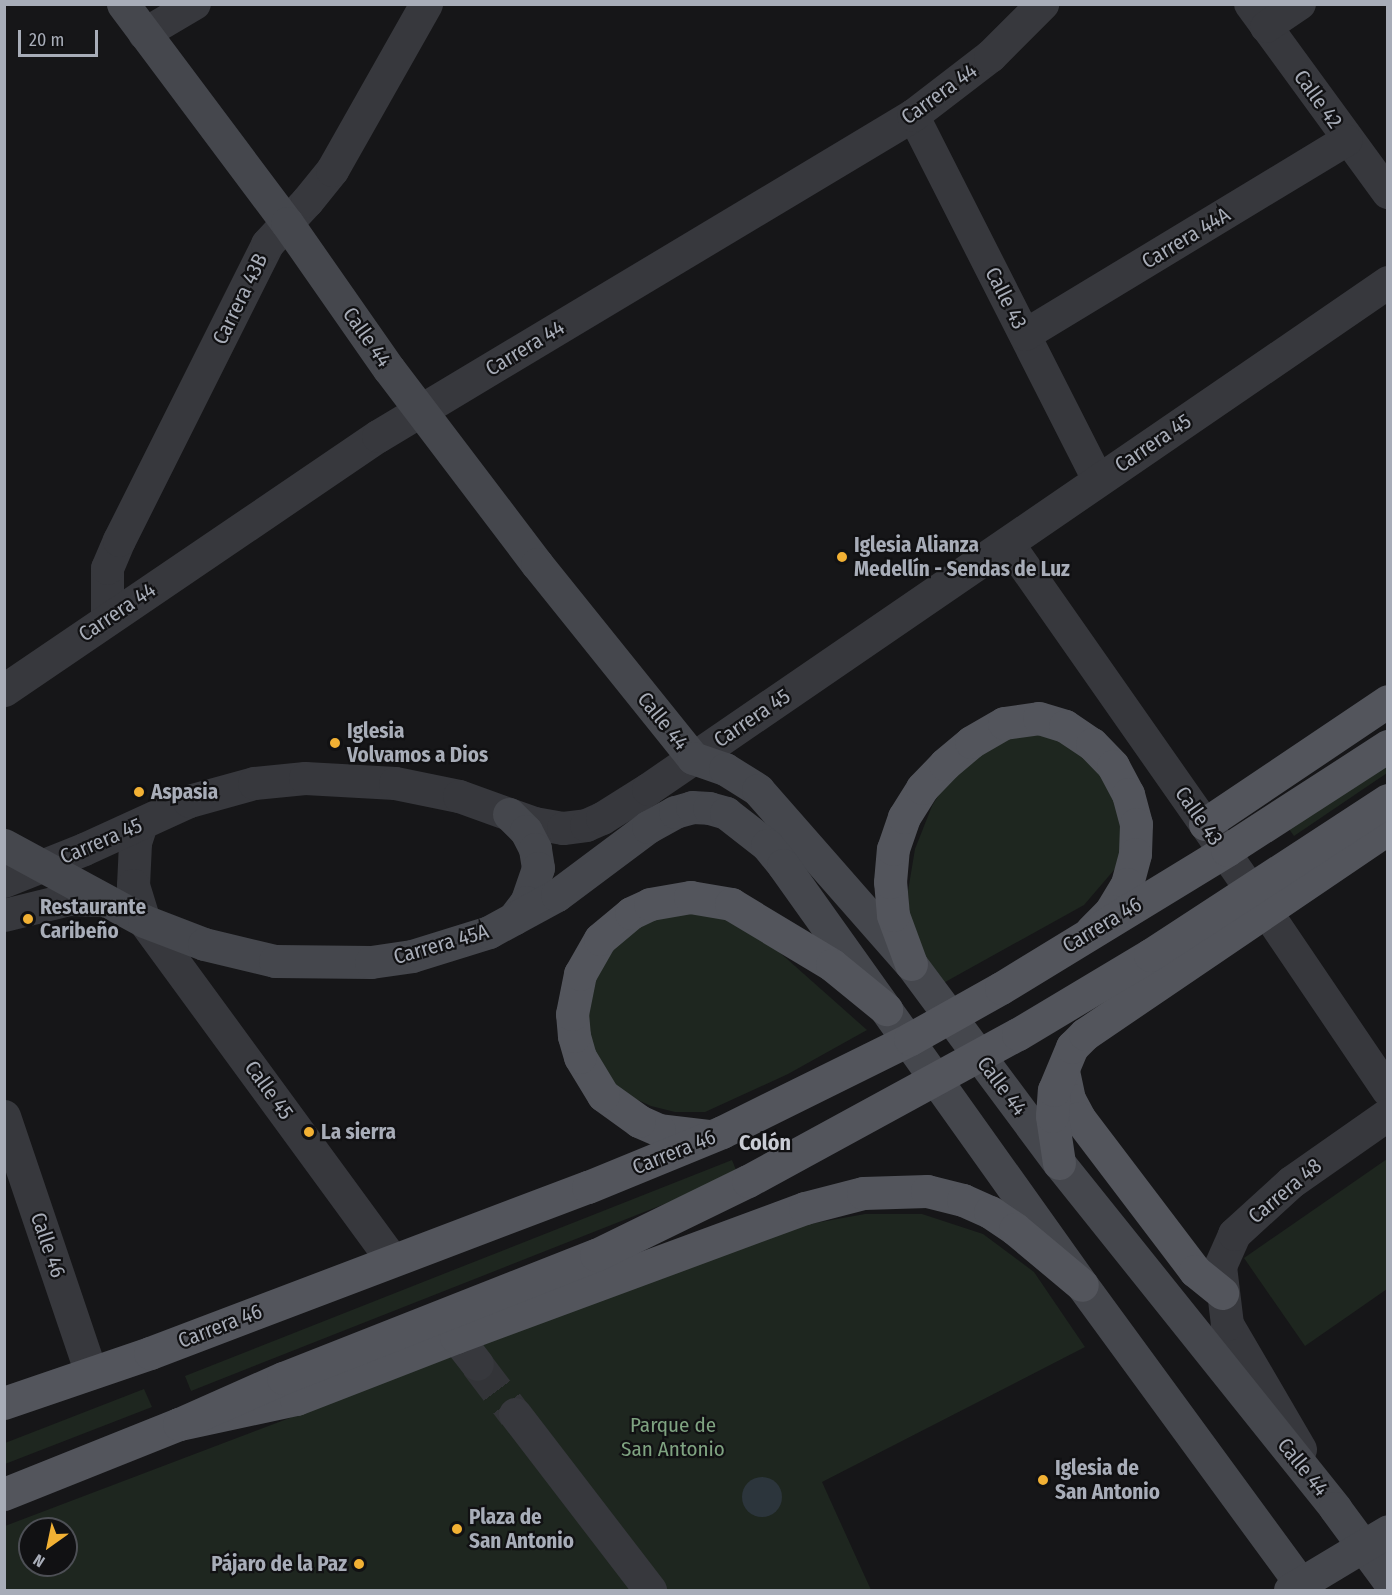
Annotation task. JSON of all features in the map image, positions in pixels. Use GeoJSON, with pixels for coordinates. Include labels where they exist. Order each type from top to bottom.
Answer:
{"type":"FeatureCollection","features":[{"type":"Feature","properties":{"kind":"main road","name":"Calle 44"},"geometry":{"type":"LineString","coordinates":[[123,4],[287,223],[420,410],[537,564],[693,758],[725,769],[758,790],[911,964],[1059,1163],[1335,1508],[1376,1540],[1388,1580]]}},
{"type":"Feature","properties":{"kind":"main road"},"geometry":{"type":"LineString","coordinates":[[1205,824],[1388,701]]}},
{"type":"Feature","properties":{"kind":"main road"},"geometry":{"type":"LineString","coordinates":[[911,964],[892,915],[890,882],[893,849],[904,817],[922,788],[971,742],[1004,723],[1039,718],[1065,726],[1092,744],[1113,766],[1128,794],[1136,824],[1135,854],[1126,884],[1111,911],[1089,932]]}},
{"type":"Feature","properties":{"kind":"main road","name":"Carrera 46"},"geometry":{"type":"LineString","coordinates":[[4,1403],[588,1187],[716,1134],[910,1039],[1000,988],[1227,850],[1388,746]]}},
{"type":"Feature","properties":{"kind":"main road"},"geometry":{"type":"LineString","coordinates":[[4,1494],[178,1424],[283,1378],[596,1255],[748,1181],[1018,1034],[1170,943],[1388,800]]}},
{"type":"Feature","properties":{"kind":"main road","name":"Carrera 45A"},"geometry":{"type":"LineString","coordinates":[[144,921],[204,944],[238,954],[275,961],[371,962],[412,956],[489,932],[557,895],[664,818],[692,807],[710,807],[726,813],[767,845],[835,934],[886,1009]]}},
{"type":"Feature","properties":{"kind":"main road"},"geometry":{"type":"LineString","coordinates":[[508,814],[526,831],[535,849],[538,868],[526,902],[513,919]]}},
{"type":"Feature","properties":{"kind":"main road"},"geometry":{"type":"LineString","coordinates":[[1059,1163],[1052,1116],[1054,1090],[1072,1047],[1085,1034],[1388,828]]}},
{"type":"Feature","properties":{"kind":"main road","name":"Calle 45"},"geometry":{"type":"LineString","coordinates":[[4,845],[144,921]]}},
{"type":"Feature","properties":{"kind":"main road"},"geometry":{"type":"LineString","coordinates":[[716,1134],[659,1130],[639,1122],[603,1095],[580,1057],[573,1025],[574,993],[588,955],[615,925],[650,904],[670,899],[700,898],[731,904],[832,965],[886,1009],[1299,1589],[1376,1540]]}},
{"type":"Feature","properties":{"kind":"main road"},"geometry":{"type":"LineString","coordinates":[[1062,1067],[1069,1099],[1079,1118],[1195,1271],[1222,1293]]}},
{"type":"Feature","properties":{"kind":"main road"},"geometry":{"type":"LineString","coordinates":[[178,1424],[296,1399],[456,1337],[805,1208],[863,1193],[894,1190],[927,1191],[963,1200],[990,1212],[1082,1285]]}},
{"type":"Feature","properties":{"kind":"street"},"geometry":{"type":"LineString","coordinates":[[144,34],[195,4]]}},
{"type":"Feature","properties":{"kind":"street","name":"Carrera 43B"},"geometry":{"type":"LineString","coordinates":[[106,619],[107,568],[119,540],[267,244],[332,170],[426,4]]}},
{"type":"Feature","properties":{"kind":"street","name":"Carrera 44"},"geometry":{"type":"LineString","coordinates":[[4,690],[106,619],[420,410],[913,115],[990,56],[1042,4]]}},
{"type":"Feature","properties":{"kind":"street"},"geometry":{"type":"LineString","coordinates":[[1258,16],[1300,4]]}},
{"type":"Feature","properties":{"kind":"street","name":"Calle 42"},"geometry":{"type":"LineString","coordinates":[[1258,16],[1388,193]]}},
{"type":"Feature","properties":{"kind":"street","name":"Calle 43"},"geometry":{"type":"LineString","coordinates":[[913,115],[1098,480]]}},
{"type":"Feature","properties":{"kind":"street","name":"Carrera 44A"},"geometry":{"type":"LineString","coordinates":[[1025,336],[1347,140]]}},
{"type":"Feature","properties":{"kind":"street","name":"Carrera 45"},"geometry":{"type":"LineString","coordinates":[[4,881],[141,824],[189,801],[254,783],[305,778],[419,786],[459,796],[534,823],[563,828],[586,825],[611,813],[693,758],[1388,282]]}},
{"type":"Feature","properties":{"kind":"street","name":"Calle 43"},"geometry":{"type":"LineString","coordinates":[[1008,543],[1266,911],[1388,1091]]}},
{"type":"Feature","properties":{"kind":"street","name":"Calle 45"},"geometry":{"type":"LineString","coordinates":[[141,824],[135,843],[133,885],[144,921],[392,1260]]}},
{"type":"Feature","properties":{"kind":"street","name":"Carrera 45"},"geometry":{"type":"LineString","coordinates":[[4,915],[69,899],[105,900]]}},
{"type":"Feature","properties":{"kind":"street","name":"Carrera 48"},"geometry":{"type":"LineString","coordinates":[[1222,1293],[1220,1266],[1234,1234],[1291,1182],[1388,1114]]}},
{"type":"Feature","properties":{"kind":"street","name":"Calle 46"},"geometry":{"type":"LineString","coordinates":[[4,1116],[90,1373]]}},
{"type":"Feature","properties":{"kind":"street","name":"Calle 44"},"geometry":{"type":"LineString","coordinates":[[1222,1293],[1227,1324],[1335,1508]]}},
{"type":"Feature","properties":{"kind":"street"},"geometry":{"type":"LineString","coordinates":[[456,1337],[477,1364]]}},
{"type":"Feature","properties":{"kind":"street"},"geometry":{"type":"LineString","coordinates":[[515,1414],[650,1590]]}},
{"type":"Feature","properties":{"kind":"green space"},"geometry":{"type":"Polygon","coordinates":[[[1038,724],[1094,758],[1125,827],[1120,863],[1084,905],[938,986],[911,936],[908,891],[915,849],[932,806],[956,766],[1038,724]]]}},
{"type":"Feature","properties":{"kind":"green space"},"geometry":{"type":"Polygon","coordinates":[[[1387,752],[1387,773],[1294,836],[1284,822],[1387,752]]]}},
{"type":"Feature","properties":{"kind":"green space"},"geometry":{"type":"Polygon","coordinates":[[[655,906],[716,915],[759,934],[867,1030],[788,1074],[705,1112],[675,1112],[651,1106],[629,1096],[606,1081],[584,1030],[595,970],[606,949],[655,906]]]}},
{"type":"Feature","properties":{"kind":"green space"},"geometry":{"type":"Polygon","coordinates":[[[1387,1159],[1387,1289],[1305,1346],[1244,1258],[1387,1159]]]}},
{"type":"Feature","properties":{"kind":"green space"},"geometry":{"type":"Polygon","coordinates":[[[732,1160],[738,1175],[191,1391],[185,1376],[732,1160]]]}},
{"type":"Feature","properties":{"kind":"green space","name":"Parque de San Antonio"},"geometry":{"type":"Polygon","coordinates":[[[865,1214],[922,1214],[983,1234],[1034,1272],[1085,1347],[822,1482],[871,1590],[5,1590],[5,1526],[18,1521],[18,1577],[78,1577],[78,1517],[29,1517],[804,1225],[865,1214]]]}},
{"type":"Feature","properties":{"kind":"green space"},"geometry":{"type":"Polygon","coordinates":[[[144,1389],[152,1407],[5,1464],[5,1443],[144,1389]]]}},
{"type":"Feature","properties":{"kind":"shaded area"},"geometry":{"type":"Polygon","coordinates":[[[762,1477],[770,1478],[776,1483],[781,1489],[781,1505],[776,1511],[770,1516],[762,1517],[754,1516],[748,1511],[743,1505],[742,1497],[743,1489],[748,1483],[754,1478],[762,1477]]]}},
{"type":"Feature","properties":{"kind":"tunnel"},"geometry":{"type":"LineString","coordinates":[[477,1364],[515,1414]]}},
{"type":"Feature","properties":{"kind":"place","name":"Iglesia Alianza Medellín - Sendas de Luz"},"geometry":{"type":"Point","coordinates":[842,557]}},
{"type":"Feature","properties":{"kind":"place","name":"Iglesia Volvamos a Dios"},"geometry":{"type":"Point","coordinates":[335,743]}},
{"type":"Feature","properties":{"kind":"place","name":"Aspasia"},"geometry":{"type":"Point","coordinates":[139,792]}},
{"type":"Feature","properties":{"kind":"place","name":"Restaurante Caribeño"},"geometry":{"type":"Point","coordinates":[28,919]}},
{"type":"Feature","properties":{"kind":"place","name":"La sierra"},"geometry":{"type":"Point","coordinates":[309,1132]}},
{"type":"Feature","properties":{"kind":"place","name":"Iglesia de San Antonio"},"geometry":{"type":"Point","coordinates":[1043,1480]}},
{"type":"Feature","properties":{"kind":"place","name":"Plaza de San Antonio"},"geometry":{"type":"Point","coordinates":[457,1529]}},
{"type":"Feature","properties":{"kind":"place","name":"Pájaro de la Paz"},"geometry":{"type":"Point","coordinates":[359,1564]}},
{"type":"Feature","properties":{"kind":"district","name":"Colón"},"geometry":{"type":"Point","coordinates":[765,1143]}}]}
